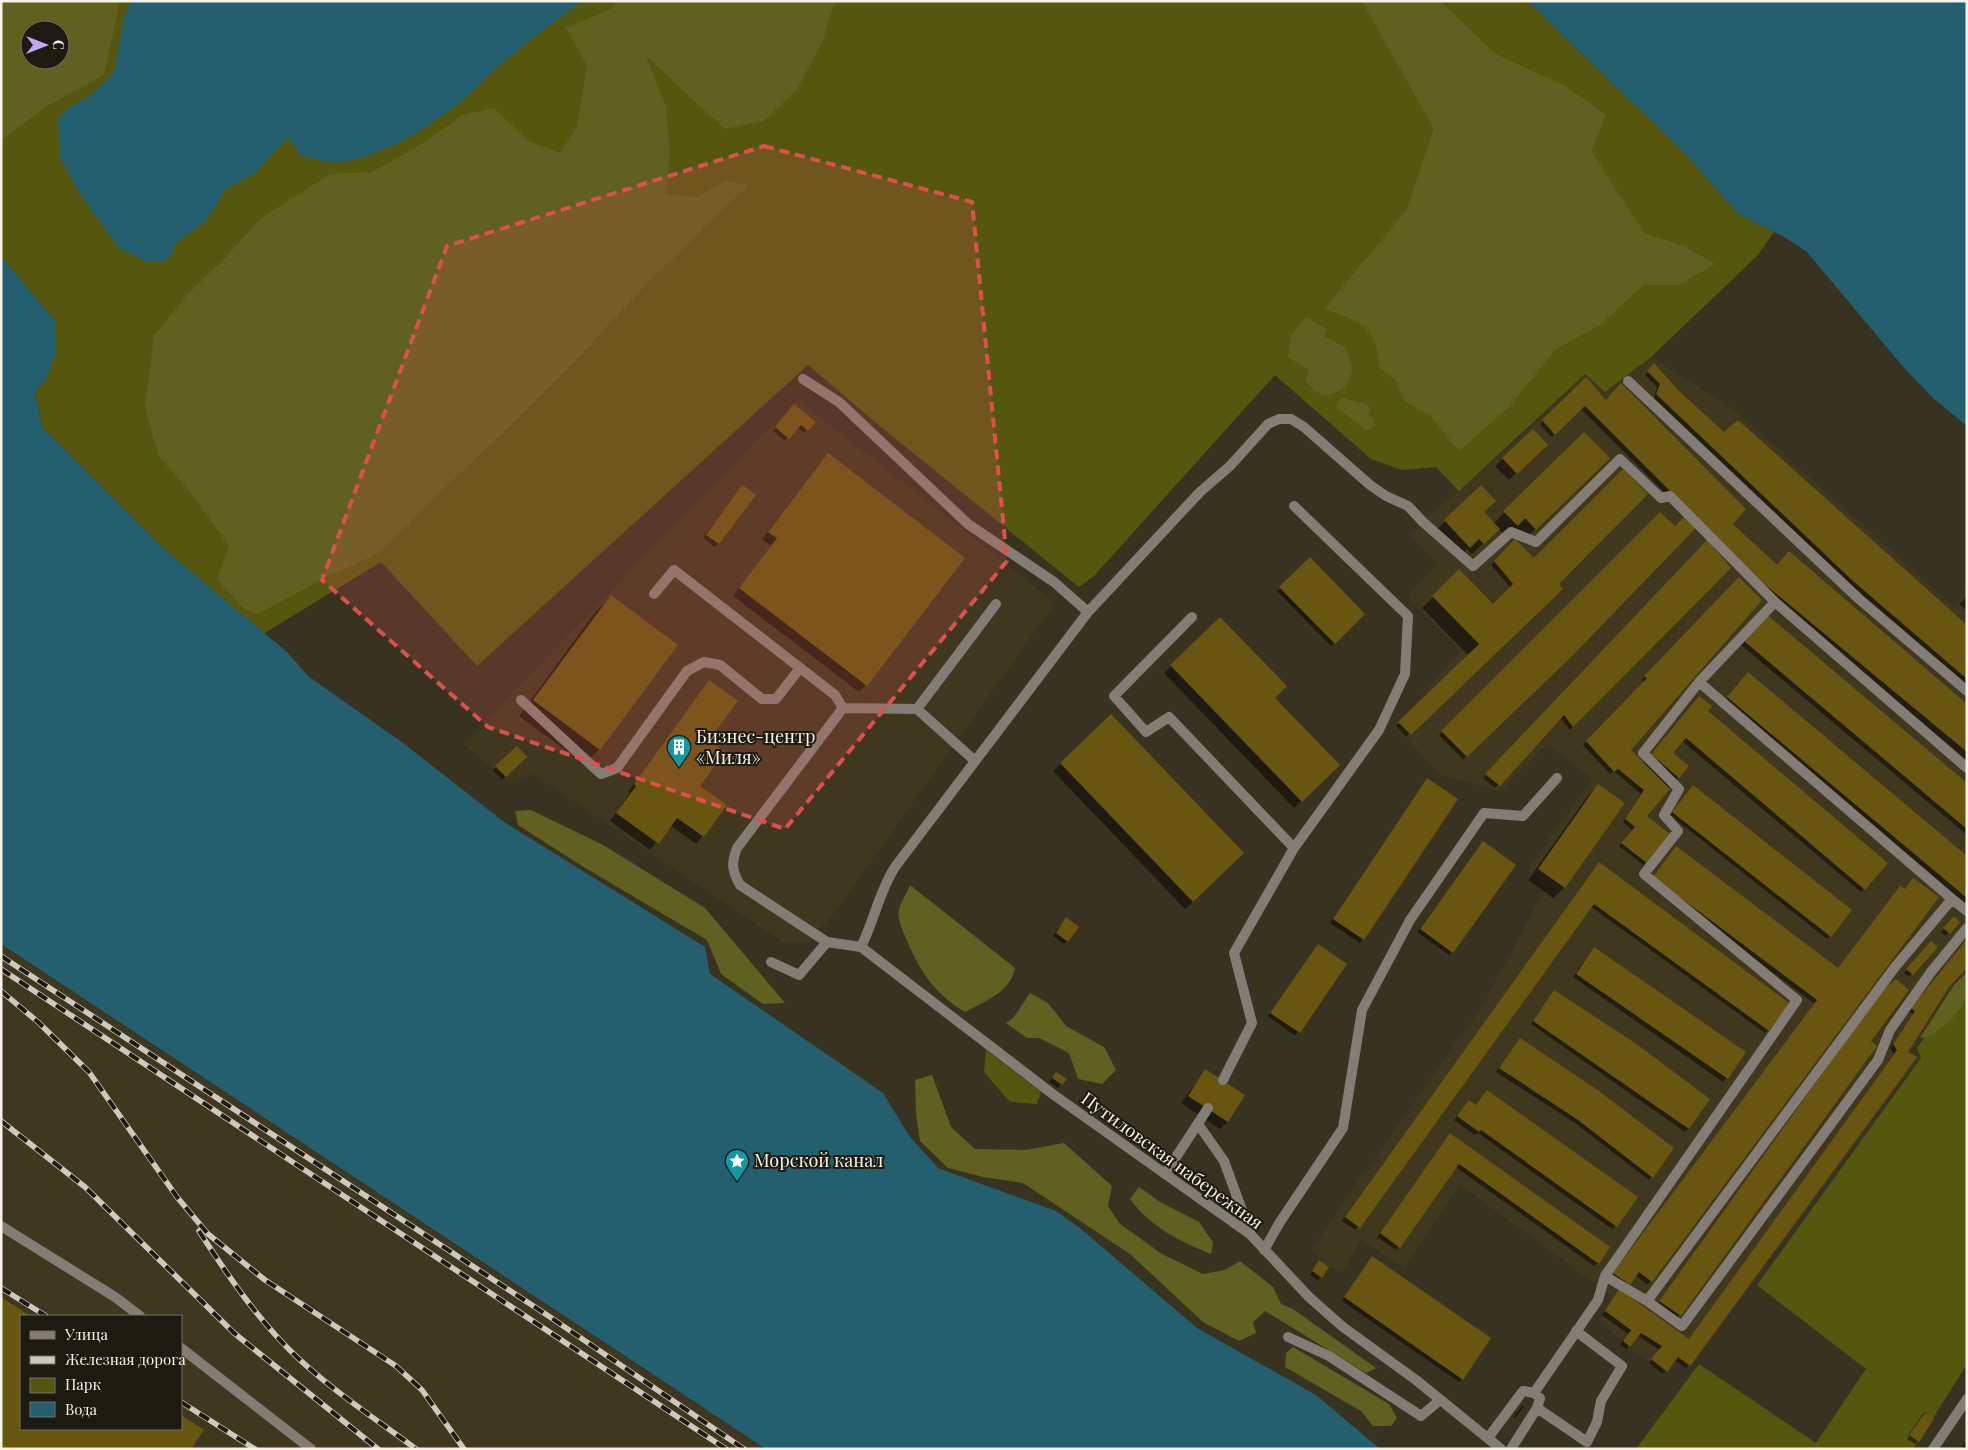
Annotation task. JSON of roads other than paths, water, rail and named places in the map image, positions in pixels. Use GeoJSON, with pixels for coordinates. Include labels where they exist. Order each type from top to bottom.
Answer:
{"type":"FeatureCollection","features":[{"type":"Feature","properties":{"kind":"street"},"geometry":{"type":"LineString","coordinates":[[803,379],[839,402],[968,524],[1054,582],[1088,612]]}},
{"type":"Feature","properties":{"kind":"street"},"geometry":{"type":"LineString","coordinates":[[1628,381],[1860,599],[1967,691]]}},
{"type":"Feature","properties":{"kind":"street"},"geometry":{"type":"LineString","coordinates":[[843,708],[737,848],[732,861],[734,874],[740,885],[827,942],[861,948],[870,930],[883,886],[895,866],[1088,612],[1200,492],[1230,466],[1268,424],[1279,419],[1291,419],[1304,427],[1370,485],[1386,496],[1408,506],[1423,522],[1473,566],[1511,532],[1536,542],[1620,459],[1661,498],[1670,496],[1775,602],[1967,768]]}},
{"type":"Feature","properties":{"kind":"street"},"geometry":{"type":"LineString","coordinates":[[1223,1080],[1252,1023],[1234,953],[1294,848],[1380,730],[1406,674],[1408,616],[1294,506]]}},
{"type":"Feature","properties":{"kind":"street"},"geometry":{"type":"LineString","coordinates":[[654,594],[674,570],[835,695],[843,708]]}},
{"type":"Feature","properties":{"kind":"street"},"geometry":{"type":"LineString","coordinates":[[1534,1393],[1598,1300],[1605,1276],[1797,1000],[1644,874],[1678,831],[1664,815],[1679,789],[1643,753],[1700,682],[1775,602]]}},
{"type":"Feature","properties":{"kind":"street"},"geometry":{"type":"LineString","coordinates":[[917,709],[996,604]]}},
{"type":"Feature","properties":{"kind":"street"},"geometry":{"type":"LineString","coordinates":[[1192,617],[1114,696],[1146,732],[1169,717],[1294,848]]}},
{"type":"Feature","properties":{"kind":"street"},"geometry":{"type":"LineString","coordinates":[[522,700],[601,774],[617,768],[687,671],[704,662],[720,665],[762,699],[776,699],[800,668]]}},
{"type":"Feature","properties":{"kind":"street"},"geometry":{"type":"LineString","coordinates":[[1700,682],[1967,911]]}},
{"type":"Feature","properties":{"kind":"street"},"geometry":{"type":"LineString","coordinates":[[843,708],[917,709],[974,760]]}},
{"type":"Feature","properties":{"kind":"street"},"geometry":{"type":"LineString","coordinates":[[1264,1250],[1280,1222],[1343,1128],[1362,1010],[1410,920],[1484,813],[1523,816],[1558,778]]}},
{"type":"Feature","properties":{"kind":"street"},"geometry":{"type":"LineString","coordinates":[[1647,1302],[1895,967],[1952,899]]}},
{"type":"Feature","properties":{"kind":"street"},"geometry":{"type":"LineString","coordinates":[[1605,1276],[1682,1326],[1878,1060],[1890,1030],[1931,972],[1967,928]]}},
{"type":"Feature","properties":{"kind":"street"},"geometry":{"type":"LineString","coordinates":[[771,962],[799,975],[827,942]]}},
{"type":"Feature","properties":{"kind":"street","name":"Путиловская набережная"},"geometry":{"type":"LineString","coordinates":[[861,948],[1054,1095],[1250,1235],[1309,1297],[1343,1326],[1501,1449]]}},
{"type":"Feature","properties":{"kind":"street"},"geometry":{"type":"LineString","coordinates":[[1165,1174],[1208,1108]]}},
{"type":"Feature","properties":{"kind":"street"},"geometry":{"type":"LineString","coordinates":[[1198,1124],[1224,1161],[1250,1235]]}},
{"type":"Feature","properties":{"kind":"street"},"geometry":{"type":"LineString","coordinates":[[1,1226],[115,1297],[139,1315]]}},
{"type":"Feature","properties":{"kind":"street"},"geometry":{"type":"LineString","coordinates":[[1537,1408],[1587,1442],[1597,1422],[1601,1401],[1622,1366],[1576,1331]]}},
{"type":"Feature","properties":{"kind":"street"},"geometry":{"type":"LineString","coordinates":[[1288,1337],[1329,1356],[1420,1416],[1440,1400]]}},
{"type":"Feature","properties":{"kind":"street"},"geometry":{"type":"LineString","coordinates":[[182,1349],[311,1449]]}},
{"type":"Feature","properties":{"kind":"street"},"geometry":{"type":"LineString","coordinates":[[1488,1438],[1524,1391],[1534,1393],[1540,1398],[1537,1408],[1511,1449]]}},
{"type":"Feature","properties":{"kind":"street"},"geometry":{"type":"LineString","coordinates":[[1933,1449],[1967,1399]]}},
{"type":"Feature","properties":{"kind":"street"},"geometry":{"type":"LineString","coordinates":[[1957,1413],[1967,1420]]}},
{"type":"Feature","properties":{"kind":"water"},"geometry":{"type":"Polygon","coordinates":[[[131,1],[583,1],[521,47],[465,98],[438,119],[391,146],[357,159],[331,162],[300,155],[290,139],[286,139],[254,174],[224,190],[205,221],[176,243],[171,256],[161,262],[146,261],[119,248],[80,194],[60,157],[58,118],[69,107],[87,98],[114,72],[124,17],[131,1]]]}},
{"type":"Feature","properties":{"kind":"water"},"geometry":{"type":"Polygon","coordinates":[[[1527,1],[1967,1],[1967,426],[1932,397],[1905,369],[1807,252],[1786,238],[1737,213],[1685,153],[1527,1]]]}},
{"type":"Feature","properties":{"kind":"water","name":"Морской канал"},"geometry":{"type":"Polygon","coordinates":[[[1,256],[55,321],[56,352],[45,381],[35,392],[42,427],[165,550],[287,652],[308,676],[403,743],[504,822],[705,947],[710,974],[883,1093],[910,1137],[938,1168],[1056,1211],[1081,1229],[1197,1328],[1316,1395],[1380,1449],[766,1449],[1,944],[1,256]]]}},
{"type":"Feature","properties":{"kind":"railway"},"geometry":{"type":"LineString","coordinates":[[1,956],[547,1315],[744,1449]]}},
{"type":"Feature","properties":{"kind":"railway"},"geometry":{"type":"LineString","coordinates":[[1,969],[726,1449]]}},
{"type":"Feature","properties":{"kind":"railway"},"geometry":{"type":"LineString","coordinates":[[1,991],[38,1022],[89,1072],[177,1197],[208,1234],[265,1280],[396,1366],[422,1390],[464,1449]]}},
{"type":"Feature","properties":{"kind":"railway"},"geometry":{"type":"LineString","coordinates":[[1,1121],[85,1187],[234,1333],[378,1449]]}},
{"type":"Feature","properties":{"kind":"railway"},"geometry":{"type":"LineString","coordinates":[[199,1231],[245,1298],[285,1346],[328,1384],[416,1449]]}},
{"type":"Feature","properties":{"kind":"railway"},"geometry":{"type":"LineString","coordinates":[[1,1288],[44,1315]]}},
{"type":"Feature","properties":{"kind":"railway"},"geometry":{"type":"LineString","coordinates":[[182,1403],[255,1449]]}},
{"type":"Feature","properties":{"kind":"place","name":"Бизнес-центр «Миля»"},"geometry":{"type":"Point","coordinates":[679,768]}},
{"type":"Feature","properties":{"kind":"place","name":"Морской канал"},"geometry":{"type":"Point","coordinates":[737,1182]}}]}
